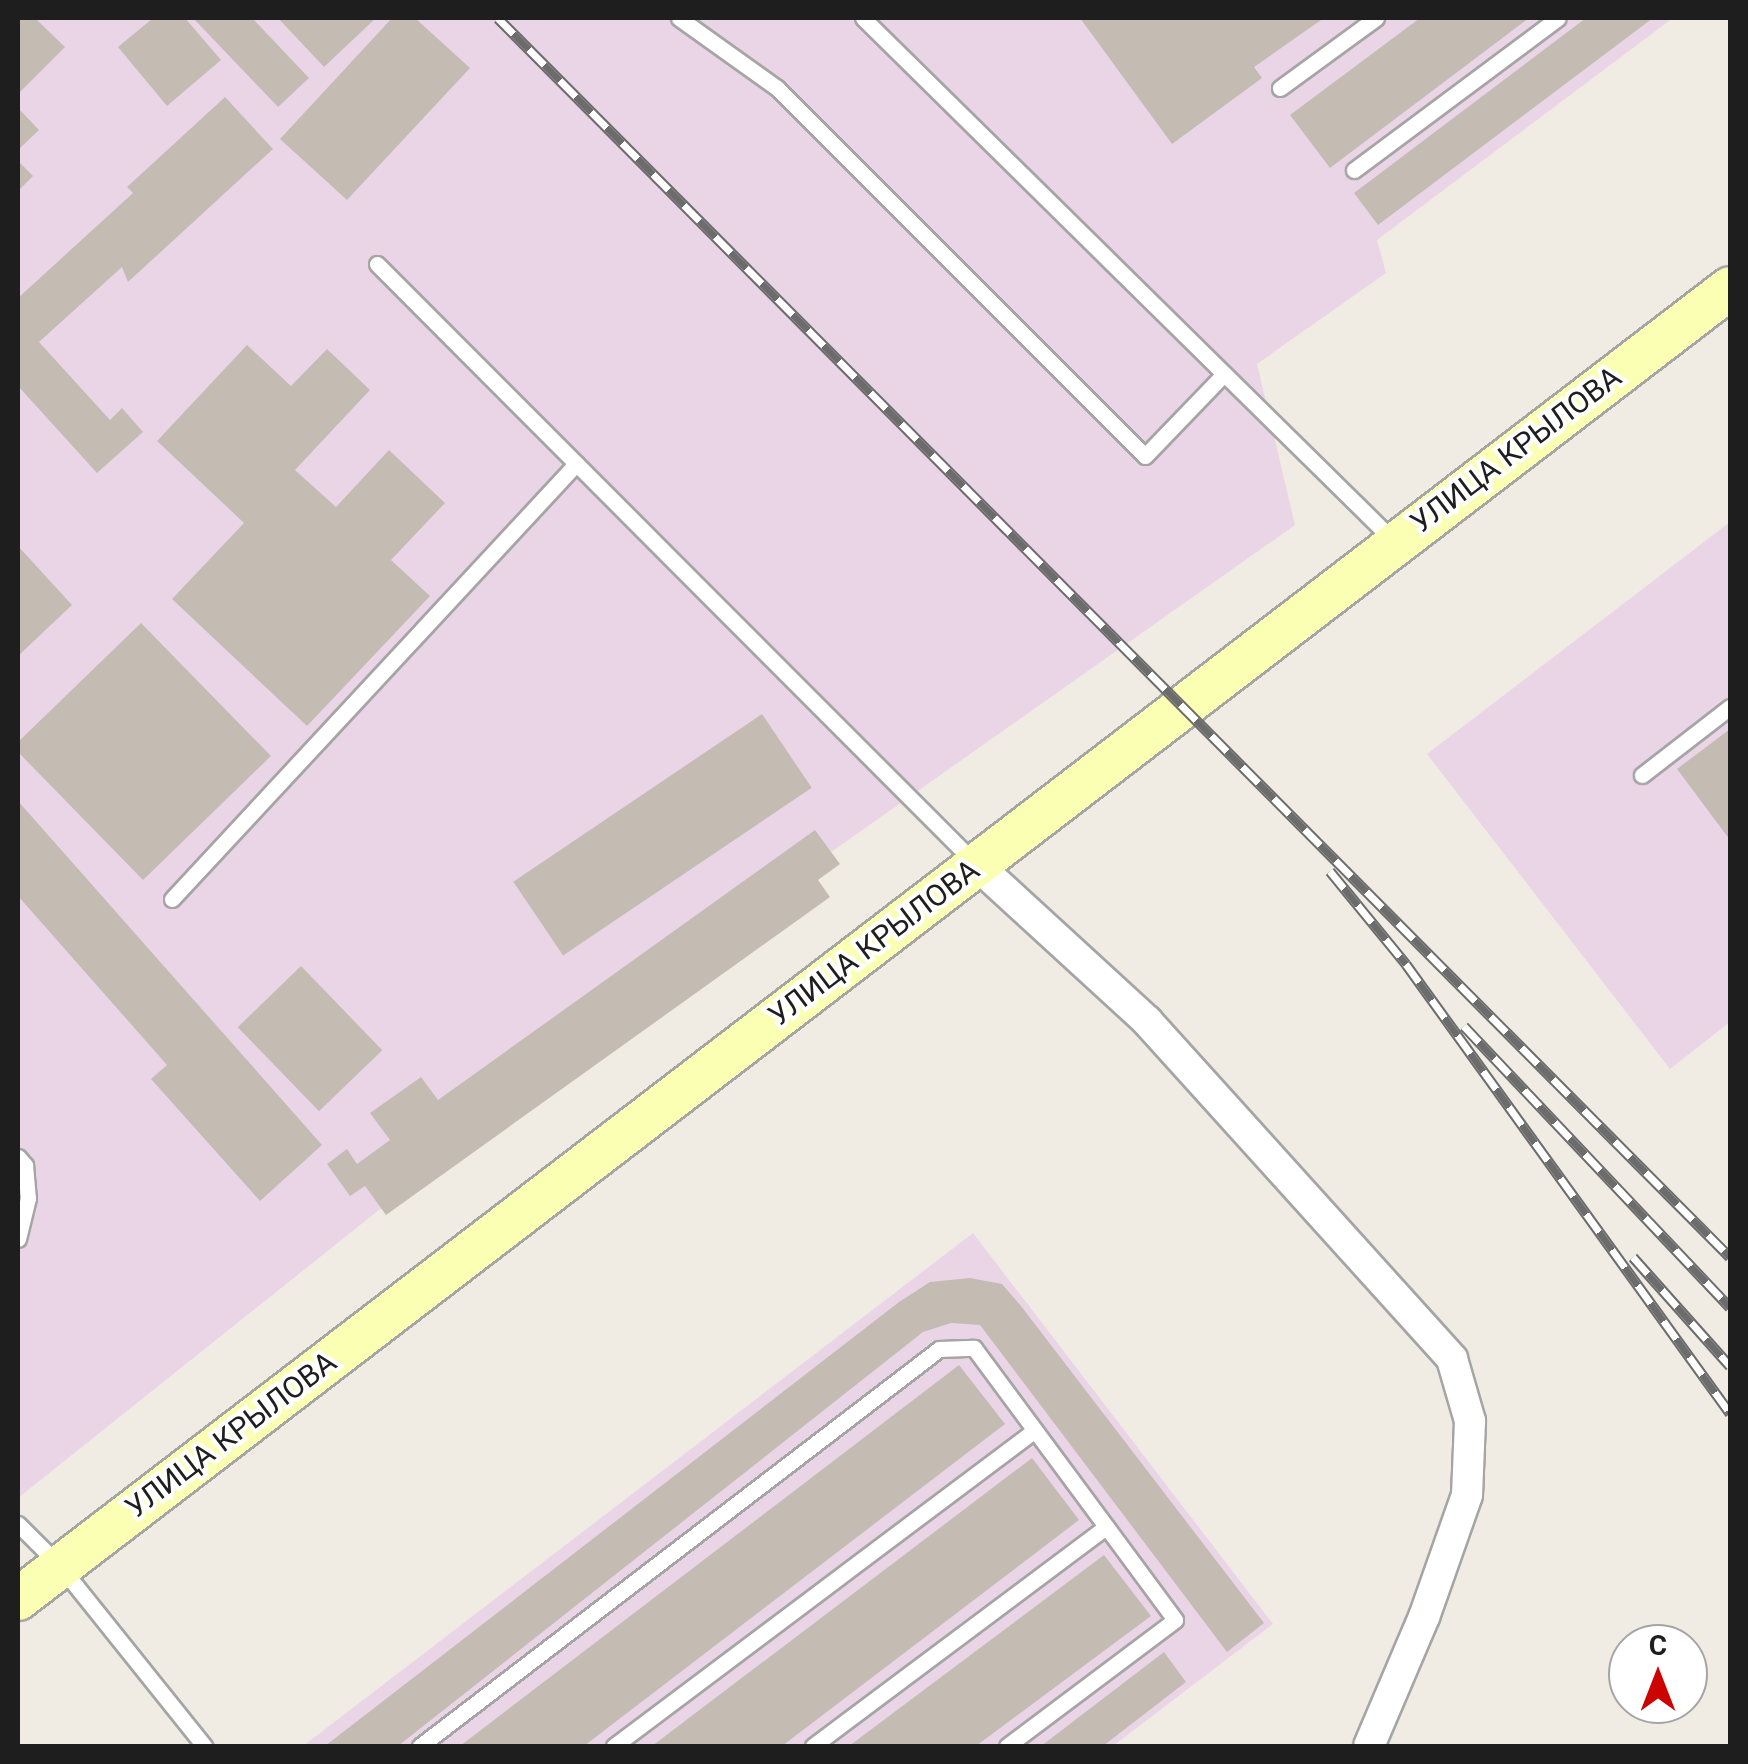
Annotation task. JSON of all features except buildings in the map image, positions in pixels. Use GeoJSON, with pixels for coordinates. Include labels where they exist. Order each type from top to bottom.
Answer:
{"type":"FeatureCollection","features":[{"type":"Feature","properties":{"kind":"street","name":"УЛИЦА КРЫЛОВА"},"geometry":{"type":"LineString","coordinates":[[18,1599],[1730,288]]}},
{"type":"Feature","properties":{"kind":"street"},"geometry":{"type":"LineString","coordinates":[[977,864],[1146,1021],[1452,1360],[1470,1420],[1467,1495],[1424,1618],[1368,1746]]}},
{"type":"Feature","properties":{"kind":"lane"},"geometry":{"type":"LineString","coordinates":[[679,18],[777,88],[1145,456],[1224,374]]}},
{"type":"Feature","properties":{"kind":"lane"},"geometry":{"type":"LineString","coordinates":[[863,18],[1395,542]]}},
{"type":"Feature","properties":{"kind":"lane"},"geometry":{"type":"LineString","coordinates":[[1280,88],[1376,18]]}},
{"type":"Feature","properties":{"kind":"lane"},"geometry":{"type":"LineString","coordinates":[[1354,170],[1558,18]]}},
{"type":"Feature","properties":{"kind":"lane"},"geometry":{"type":"LineString","coordinates":[[376,264],[977,864]]}},
{"type":"Feature","properties":{"kind":"lane"},"geometry":{"type":"LineString","coordinates":[[172,900],[576,464]]}},
{"type":"Feature","properties":{"kind":"lane"},"geometry":{"type":"LineString","coordinates":[[1642,775],[1730,707]]}},
{"type":"Feature","properties":{"kind":"lane"},"geometry":{"type":"LineString","coordinates":[[18,1157],[25,1164],[28,1198],[18,1238]]}},
{"type":"Feature","properties":{"kind":"lane"},"geometry":{"type":"LineString","coordinates":[[420,1746],[939,1349],[974,1348],[1176,1620],[1008,1746]]}},
{"type":"Feature","properties":{"kind":"lane"},"geometry":{"type":"LineString","coordinates":[[614,1746],[1035,1430]]}},
{"type":"Feature","properties":{"kind":"lane"},"geometry":{"type":"LineString","coordinates":[[18,1524],[60,1566],[204,1746]]}},
{"type":"Feature","properties":{"kind":"lane"},"geometry":{"type":"LineString","coordinates":[[813,1746],[1106,1527]]}},
{"type":"Feature","properties":{"kind":"shaded area"},"geometry":{"type":"Polygon","coordinates":[[[18,18],[1673,18],[1377,240],[1386,273],[1257,364],[1295,525],[800,874],[18,1498],[18,18]]]}},
{"type":"Feature","properties":{"kind":"shaded area"},"geometry":{"type":"Polygon","coordinates":[[[1730,522],[1730,1022],[1670,1069],[1427,754],[1730,522]]]}},
{"type":"Feature","properties":{"kind":"shaded area"},"geometry":{"type":"Polygon","coordinates":[[[973,1233],[1273,1624],[1113,1746],[303,1746],[973,1233]]]}},
{"type":"Feature","properties":{"kind":"railway"},"geometry":{"type":"LineString","coordinates":[[498,18],[1730,1257]]}},
{"type":"Feature","properties":{"kind":"railway"},"geometry":{"type":"LineString","coordinates":[[1330,871],[1406,964],[1730,1413]]}},
{"type":"Feature","properties":{"kind":"railway"},"geometry":{"type":"LineString","coordinates":[[1464,1026],[1730,1307]]}},
{"type":"Feature","properties":{"kind":"railway"},"geometry":{"type":"LineString","coordinates":[[1633,1257],[1730,1366]]}}]}
